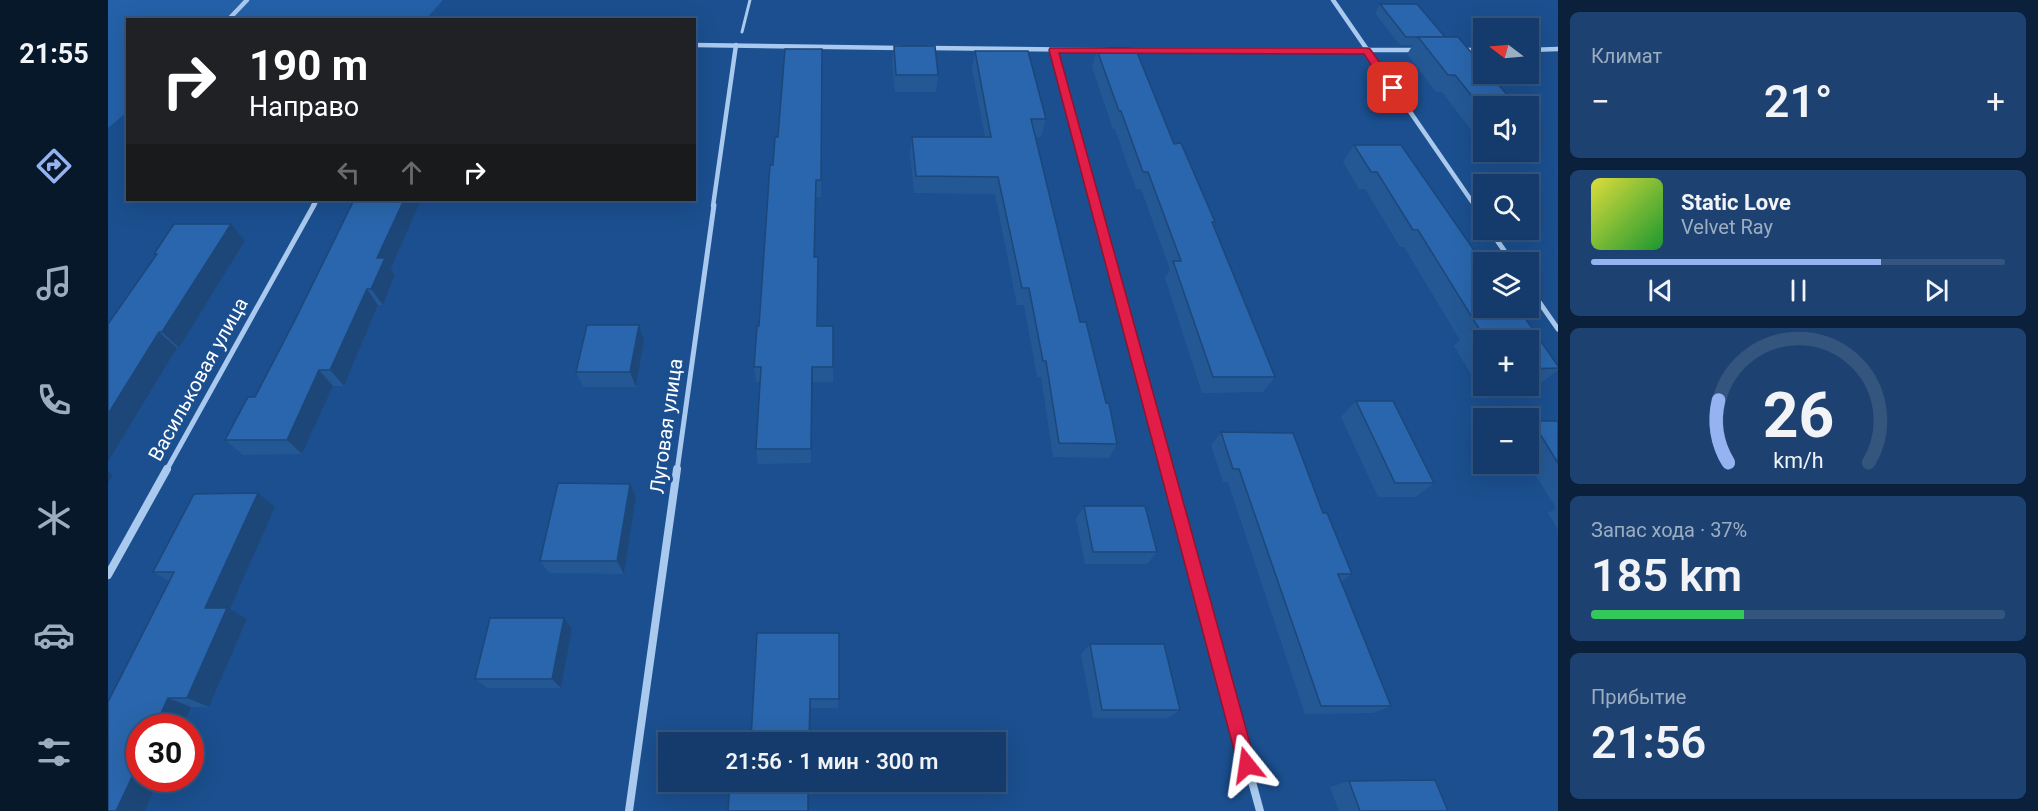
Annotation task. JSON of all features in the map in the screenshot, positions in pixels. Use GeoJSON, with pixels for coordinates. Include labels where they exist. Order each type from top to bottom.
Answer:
{"type":"FeatureCollection","features":[{"type":"Feature","properties":{"kind":"street"},"geometry":{"type":"LineString","coordinates":[[230,18],[247,0]]}},
{"type":"Feature","properties":{"kind":"street"},"geometry":{"type":"LineString","coordinates":[[1333,0],[1473,204]]}},
{"type":"Feature","properties":{"kind":"street"},"geometry":{"type":"LineString","coordinates":[[696,45],[912,48]]}},
{"type":"Feature","properties":{"kind":"street","name":"Луговая улица"},"geometry":{"type":"LineString","coordinates":[[629,811],[736,45]]}},
{"type":"Feature","properties":{"kind":"street"},"geometry":{"type":"LineString","coordinates":[[924,48],[1112,50]]}},
{"type":"Feature","properties":{"kind":"street"},"geometry":{"type":"LineString","coordinates":[[1539,50],[1558,49]]}},
{"type":"Feature","properties":{"kind":"street"},"geometry":{"type":"LineString","coordinates":[[1053,50],[1260,811]]}},
{"type":"Feature","properties":{"kind":"street"},"geometry":{"type":"LineString","coordinates":[[1123,50],[1425,50]]}},
{"type":"Feature","properties":{"kind":"street"},"geometry":{"type":"LineString","coordinates":[[1460,50],[1473,50]]}},
{"type":"Feature","properties":{"kind":"street","name":"Васильковая улица"},"geometry":{"type":"LineString","coordinates":[[108,575],[316,201]]}},
{"type":"Feature","properties":{"kind":"street"},"geometry":{"type":"LineString","coordinates":[[1539,302],[1558,329]]}},
{"type":"Feature","properties":{"kind":"lane"},"geometry":{"type":"LineString","coordinates":[[742,32],[750,0]]}},
{"type":"Feature","properties":{"kind":"shaded area"},"geometry":{"type":"Polygon","coordinates":[[[108,0],[443,0],[427,18],[126,18],[126,113],[108,128],[108,0]]]}},
{"type":"Feature","properties":{"kind":"building"},"geometry":{"type":"Polygon","coordinates":[[[1380,4],[1417,4],[1445,37],[1406,37],[1380,4]]]}},
{"type":"Feature","properties":{"kind":"building"},"geometry":{"type":"Polygon","coordinates":[[[1418,37],[1458,37],[1473,54],[1473,84],[1498,84],[1508,96],[1473,97],[1455,75],[1448,75],[1418,37]]]}},
{"type":"Feature","properties":{"kind":"building"},"geometry":{"type":"Polygon","coordinates":[[[894,46],[935,46],[938,75],[896,75],[894,46]]]}},
{"type":"Feature","properties":{"kind":"building"},"geometry":{"type":"Polygon","coordinates":[[[785,49],[822,49],[821,180],[816,180],[814,257],[818,257],[817,326],[833,326],[833,367],[812,367],[811,449],[756,449],[761,367],[754,367],[770,165],[773,165],[775,137],[778,137],[785,49]]]}},
{"type":"Feature","properties":{"kind":"building"},"geometry":{"type":"Polygon","coordinates":[[[1097,50],[1136,50],[1174,144],[1181,143],[1215,222],[1212,222],[1275,377],[1213,377],[1173,261],[1181,261],[1148,172],[1143,172],[1097,50]]]}},
{"type":"Feature","properties":{"kind":"building"},"geometry":{"type":"Polygon","coordinates":[[[975,51],[1028,51],[1046,119],[1031,119],[1080,322],[1086,322],[1106,403],[1109,403],[1117,444],[1059,443],[1046,361],[1043,361],[1029,288],[1022,288],[998,177],[916,176],[912,137],[991,137],[975,51]]]}},
{"type":"Feature","properties":{"kind":"building"},"geometry":{"type":"Polygon","coordinates":[[[1354,145],[1401,145],[1475,252],[1473,252],[1473,318],[1525,318],[1533,330],[1480,330],[1418,230],[1413,230],[1377,172],[1371,172],[1354,145]]]}},
{"type":"Feature","properties":{"kind":"building"},"geometry":{"type":"Polygon","coordinates":[[[354,201],[404,201],[377,258],[385,258],[371,289],[367,289],[330,370],[319,370],[287,440],[225,440],[248,397],[255,397],[354,201]]]}},
{"type":"Feature","properties":{"kind":"building"},"geometry":{"type":"Polygon","coordinates":[[[174,224],[231,224],[108,414],[108,324],[157,254],[154,254],[174,224]]]}},
{"type":"Feature","properties":{"kind":"building"},"geometry":{"type":"Polygon","coordinates":[[[587,325],[639,325],[630,372],[576,372],[587,325]]]}},
{"type":"Feature","properties":{"kind":"building"},"geometry":{"type":"Polygon","coordinates":[[[1539,338],[1558,366],[1558,368],[1539,369],[1539,338]]]}},
{"type":"Feature","properties":{"kind":"building"},"geometry":{"type":"Polygon","coordinates":[[[1356,401],[1393,401],[1434,483],[1395,483],[1356,401]]]}},
{"type":"Feature","properties":{"kind":"building"},"geometry":{"type":"Polygon","coordinates":[[[1539,421],[1558,421],[1558,463],[1539,432],[1539,421]]]}},
{"type":"Feature","properties":{"kind":"building"},"geometry":{"type":"Polygon","coordinates":[[[1221,432],[1293,433],[1323,513],[1327,513],[1352,574],[1338,574],[1391,706],[1321,706],[1239,469],[1233,469],[1221,432]]]}},
{"type":"Feature","properties":{"kind":"building"},"geometry":{"type":"Polygon","coordinates":[[[558,483],[630,484],[617,561],[540,561],[558,483]]]}},
{"type":"Feature","properties":{"kind":"building"},"geometry":{"type":"Polygon","coordinates":[[[258,493],[205,608],[227,608],[187,698],[168,698],[161,714],[126,714],[126,790],[116,811],[108,811],[108,702],[174,572],[153,572],[194,494],[258,493]]]}},
{"type":"Feature","properties":{"kind":"building"},"geometry":{"type":"Polygon","coordinates":[[[1084,506],[1145,506],[1157,552],[1093,552],[1084,506]]]}},
{"type":"Feature","properties":{"kind":"building"},"geometry":{"type":"Polygon","coordinates":[[[490,618],[564,618],[552,679],[475,679],[490,618]]]}},
{"type":"Feature","properties":{"kind":"building"},"geometry":{"type":"Polygon","coordinates":[[[757,633],[839,633],[839,699],[810,699],[809,732],[751,732],[757,633]]]}},
{"type":"Feature","properties":{"kind":"building"},"geometry":{"type":"Polygon","coordinates":[[[1090,644],[1164,644],[1180,710],[1102,710],[1090,644]]]}},
{"type":"Feature","properties":{"kind":"building"},"geometry":{"type":"Polygon","coordinates":[[[1435,780],[1448,811],[1360,811],[1349,781],[1435,780]]]}},
{"type":"Feature","properties":{"kind":"building"},"geometry":{"type":"Polygon","coordinates":[[[729,792],[808,792],[808,811],[728,811],[729,792]]]}},
{"type":"Feature","properties":{"kind":"route"},"geometry":{"type":"LineString","coordinates":[[1247,765],[1053,50],[1367,51],[1393,88]]}}]}
